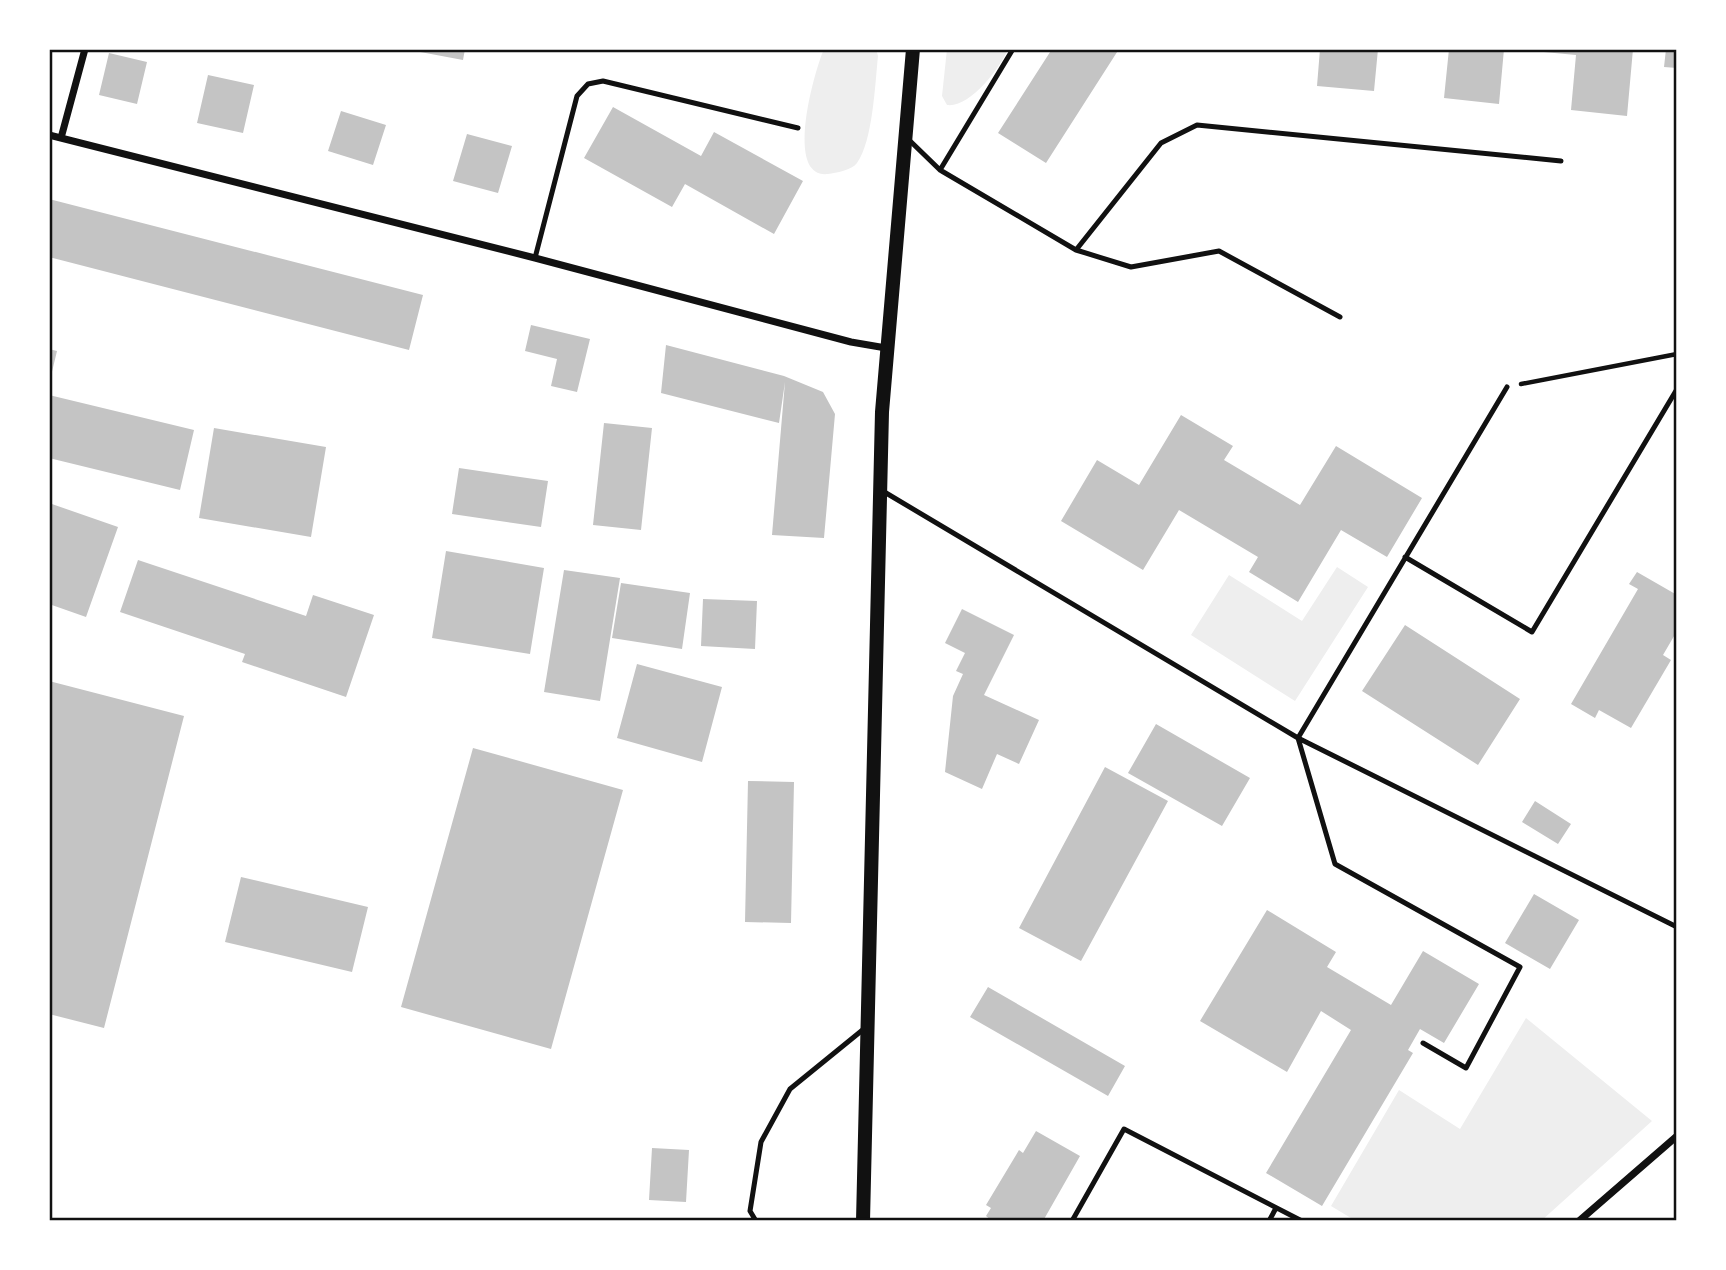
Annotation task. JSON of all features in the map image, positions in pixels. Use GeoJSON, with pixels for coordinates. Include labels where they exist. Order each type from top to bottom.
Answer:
{"type":"FeatureCollection","features":[{"type":"Feature","properties":{"kind":"main road"},"geometry":{"type":"LineString","coordinates":[[863,1221],[879,488],[886,348],[913,49]]}},
{"type":"Feature","properties":{"kind":"street"},"geometry":{"type":"LineString","coordinates":[[61,138],[85,49]]}},
{"type":"Feature","properties":{"kind":"street"},"geometry":{"type":"LineString","coordinates":[[49,135],[535,258],[851,342],[886,348]]}},
{"type":"Feature","properties":{"kind":"street"},"geometry":{"type":"LineString","coordinates":[[1579,1221],[1677,1136]]}},
{"type":"Feature","properties":{"kind":"lane"},"geometry":{"type":"LineString","coordinates":[[940,170],[1013,49]]}},
{"type":"Feature","properties":{"kind":"lane"},"geometry":{"type":"LineString","coordinates":[[535,258],[577,96],[588,84],[603,81],[798,128]]}},
{"type":"Feature","properties":{"kind":"lane"},"geometry":{"type":"LineString","coordinates":[[1076,250],[1161,143],[1196,125],[1561,161]]}},
{"type":"Feature","properties":{"kind":"lane"},"geometry":{"type":"LineString","coordinates":[[905,136],[940,170],[1076,250],[1130,267],[1219,251],[1340,317]]}},
{"type":"Feature","properties":{"kind":"lane"},"geometry":{"type":"LineString","coordinates":[[1423,1043],[1466,1068],[1521,967],[1335,864],[1298,738],[1507,387]]}},
{"type":"Feature","properties":{"kind":"lane"},"geometry":{"type":"LineString","coordinates":[[1405,557],[1532,632],[1677,390]]}},
{"type":"Feature","properties":{"kind":"lane"},"geometry":{"type":"LineString","coordinates":[[879,488],[1298,738],[1677,927]]}},
{"type":"Feature","properties":{"kind":"lane"},"geometry":{"type":"LineString","coordinates":[[756,1221],[750,1211],[761,1142],[790,1089],[867,1027]]}},
{"type":"Feature","properties":{"kind":"lane"},"geometry":{"type":"LineString","coordinates":[[1072,1221],[1124,1129],[1301,1221]]}},
{"type":"Feature","properties":{"kind":"lane"},"geometry":{"type":"LineString","coordinates":[[1269,1221],[1276,1208]]}},
{"type":"Feature","properties":{"kind":"path"},"geometry":{"type":"LineString","coordinates":[[1507,387],[1677,354]]}},
{"type":"Feature","properties":{"kind":"shaded area"},"geometry":{"type":"Polygon","coordinates":[[[824,49],[876,49],[878,56],[872,112],[862,153],[851,168],[828,174],[815,171],[807,159],[805,142],[809,99],[824,49]]]}},
{"type":"Feature","properties":{"kind":"shaded area"},"geometry":{"type":"Polygon","coordinates":[[[947,49],[1008,49],[991,76],[974,94],[956,104],[947,105],[942,96],[947,49]]]}},
{"type":"Feature","properties":{"kind":"shaded area"},"geometry":{"type":"Polygon","coordinates":[[[1337,567],[1368,587],[1295,701],[1191,635],[1229,575],[1302,621],[1337,567]]]}},
{"type":"Feature","properties":{"kind":"shaded area"},"geometry":{"type":"Polygon","coordinates":[[[1526,1018],[1652,1121],[1541,1221],[1356,1221],[1331,1206],[1399,1090],[1460,1129],[1526,1018]]]}},
{"type":"Feature","properties":{"kind":"building"},"geometry":{"type":"Polygon","coordinates":[[[415,49],[465,49],[463,60],[415,49]]]}},
{"type":"Feature","properties":{"kind":"building"},"geometry":{"type":"Polygon","coordinates":[[[1052,49],[1119,49],[1046,163],[998,133],[1052,49]]]}},
{"type":"Feature","properties":{"kind":"building"},"geometry":{"type":"Polygon","coordinates":[[[1320,49],[1378,49],[1374,91],[1317,86],[1320,49]]]}},
{"type":"Feature","properties":{"kind":"building"},"geometry":{"type":"Polygon","coordinates":[[[1449,49],[1504,49],[1499,104],[1444,98],[1449,49]]]}},
{"type":"Feature","properties":{"kind":"building"},"geometry":{"type":"Polygon","coordinates":[[[1533,49],[1633,49],[1627,116],[1571,110],[1576,55],[1533,49]]]}},
{"type":"Feature","properties":{"kind":"building"},"geometry":{"type":"Polygon","coordinates":[[[1666,49],[1677,49],[1677,68],[1664,67],[1666,49]]]}},
{"type":"Feature","properties":{"kind":"building"},"geometry":{"type":"Polygon","coordinates":[[[109,53],[147,62],[137,104],[99,95],[109,53]]]}},
{"type":"Feature","properties":{"kind":"building"},"geometry":{"type":"Polygon","coordinates":[[[208,75],[254,85],[243,133],[197,123],[208,75]]]}},
{"type":"Feature","properties":{"kind":"building"},"geometry":{"type":"Polygon","coordinates":[[[613,107],[701,156],[714,132],[803,181],[774,234],[685,184],[672,207],[584,158],[613,107]]]}},
{"type":"Feature","properties":{"kind":"building"},"geometry":{"type":"Polygon","coordinates":[[[341,111],[386,125],[373,165],[328,151],[341,111]]]}},
{"type":"Feature","properties":{"kind":"building"},"geometry":{"type":"Polygon","coordinates":[[[467,134],[512,146],[498,193],[453,181],[467,134]]]}},
{"type":"Feature","properties":{"kind":"building"},"geometry":{"type":"Polygon","coordinates":[[[49,199],[423,295],[409,350],[49,257],[49,199]]]}},
{"type":"Feature","properties":{"kind":"building"},"geometry":{"type":"Polygon","coordinates":[[[531,325],[590,339],[577,392],[551,386],[557,359],[525,351],[531,325]]]}},
{"type":"Feature","properties":{"kind":"building"},"geometry":{"type":"Polygon","coordinates":[[[666,345],[784,376],[823,392],[835,414],[824,538],[772,535],[785,382],[779,423],[661,393],[666,345]]]}},
{"type":"Feature","properties":{"kind":"building"},"geometry":{"type":"Polygon","coordinates":[[[49,349],[57,351],[50,380],[49,380],[49,349]]]}},
{"type":"Feature","properties":{"kind":"building"},"geometry":{"type":"Polygon","coordinates":[[[49,395],[194,430],[180,490],[49,458],[49,395]]]}},
{"type":"Feature","properties":{"kind":"building"},"geometry":{"type":"Polygon","coordinates":[[[1181,415],[1233,446],[1224,460],[1300,505],[1336,446],[1422,498],[1387,557],[1341,530],[1298,602],[1249,572],[1258,557],[1179,510],[1143,570],[1061,521],[1097,460],[1139,485],[1181,415]]]}},
{"type":"Feature","properties":{"kind":"building"},"geometry":{"type":"Polygon","coordinates":[[[604,423],[652,428],[641,530],[593,525],[604,423]]]}},
{"type":"Feature","properties":{"kind":"building"},"geometry":{"type":"Polygon","coordinates":[[[214,428],[326,447],[311,537],[199,518],[214,428]]]}},
{"type":"Feature","properties":{"kind":"building"},"geometry":{"type":"Polygon","coordinates":[[[459,468],[548,481],[541,527],[452,514],[459,468]]]}},
{"type":"Feature","properties":{"kind":"building"},"geometry":{"type":"Polygon","coordinates":[[[49,503],[118,527],[86,617],[49,604],[49,503]]]}},
{"type":"Feature","properties":{"kind":"building"},"geometry":{"type":"Polygon","coordinates":[[[446,551],[544,568],[530,654],[432,638],[446,551]]]}},
{"type":"Feature","properties":{"kind":"building"},"geometry":{"type":"Polygon","coordinates":[[[138,560],[306,616],[313,595],[374,615],[346,697],[242,662],[245,654],[120,612],[138,560]]]}},
{"type":"Feature","properties":{"kind":"building"},"geometry":{"type":"Polygon","coordinates":[[[564,570],[620,578],[600,701],[544,692],[564,570]]]}},
{"type":"Feature","properties":{"kind":"building"},"geometry":{"type":"Polygon","coordinates":[[[1637,572],[1677,595],[1677,631],[1663,655],[1671,660],[1631,728],[1599,710],[1595,718],[1571,704],[1638,589],[1629,584],[1637,572]]]}},
{"type":"Feature","properties":{"kind":"building"},"geometry":{"type":"Polygon","coordinates":[[[621,583],[690,593],[682,649],[612,638],[621,583]]]}},
{"type":"Feature","properties":{"kind":"building"},"geometry":{"type":"Polygon","coordinates":[[[703,599],[757,601],[755,649],[701,646],[703,599]]]}},
{"type":"Feature","properties":{"kind":"building"},"geometry":{"type":"Polygon","coordinates":[[[962,609],[1014,635],[984,695],[1039,720],[1019,764],[997,754],[982,789],[945,772],[953,696],[963,674],[956,671],[965,653],[945,643],[962,609]]]}},
{"type":"Feature","properties":{"kind":"building"},"geometry":{"type":"Polygon","coordinates":[[[1405,625],[1520,699],[1478,765],[1362,691],[1405,625]]]}},
{"type":"Feature","properties":{"kind":"building"},"geometry":{"type":"Polygon","coordinates":[[[637,664],[722,687],[702,762],[617,738],[637,664]]]}},
{"type":"Feature","properties":{"kind":"building"},"geometry":{"type":"Polygon","coordinates":[[[49,681],[184,716],[104,1028],[49,1014],[49,681]]]}},
{"type":"Feature","properties":{"kind":"building"},"geometry":{"type":"Polygon","coordinates":[[[1156,724],[1250,778],[1222,826],[1128,773],[1156,724]]]}},
{"type":"Feature","properties":{"kind":"building"},"geometry":{"type":"Polygon","coordinates":[[[473,748],[623,790],[551,1049],[401,1007],[473,748]]]}},
{"type":"Feature","properties":{"kind":"building"},"geometry":{"type":"Polygon","coordinates":[[[1105,767],[1168,801],[1081,961],[1019,928],[1105,767]]]}},
{"type":"Feature","properties":{"kind":"building"},"geometry":{"type":"Polygon","coordinates":[[[748,781],[794,782],[791,923],[745,922],[748,781]]]}},
{"type":"Feature","properties":{"kind":"building"},"geometry":{"type":"Polygon","coordinates":[[[1535,801],[1571,824],[1558,844],[1522,822],[1535,801]]]}},
{"type":"Feature","properties":{"kind":"building"},"geometry":{"type":"Polygon","coordinates":[[[241,877],[368,907],[352,972],[225,942],[241,877]]]}},
{"type":"Feature","properties":{"kind":"building"},"geometry":{"type":"Polygon","coordinates":[[[1534,894],[1579,920],[1550,969],[1505,943],[1534,894]]]}},
{"type":"Feature","properties":{"kind":"building"},"geometry":{"type":"Polygon","coordinates":[[[1267,910],[1336,952],[1327,967],[1391,1005],[1423,951],[1479,984],[1444,1043],[1420,1029],[1408,1050],[1413,1053],[1322,1206],[1266,1173],[1351,1030],[1321,1011],[1287,1072],[1200,1021],[1267,910]]]}},
{"type":"Feature","properties":{"kind":"building"},"geometry":{"type":"Polygon","coordinates":[[[988,987],[1125,1066],[1108,1096],[970,1017],[988,987]]]}},
{"type":"Feature","properties":{"kind":"building"},"geometry":{"type":"Polygon","coordinates":[[[1036,1131],[1080,1156],[1043,1221],[992,1221],[986,1216],[991,1208],[986,1205],[1019,1150],[1023,1153],[1036,1131]]]}},
{"type":"Feature","properties":{"kind":"building"},"geometry":{"type":"Polygon","coordinates":[[[652,1148],[689,1150],[686,1202],[649,1200],[652,1148]]]}}]}
